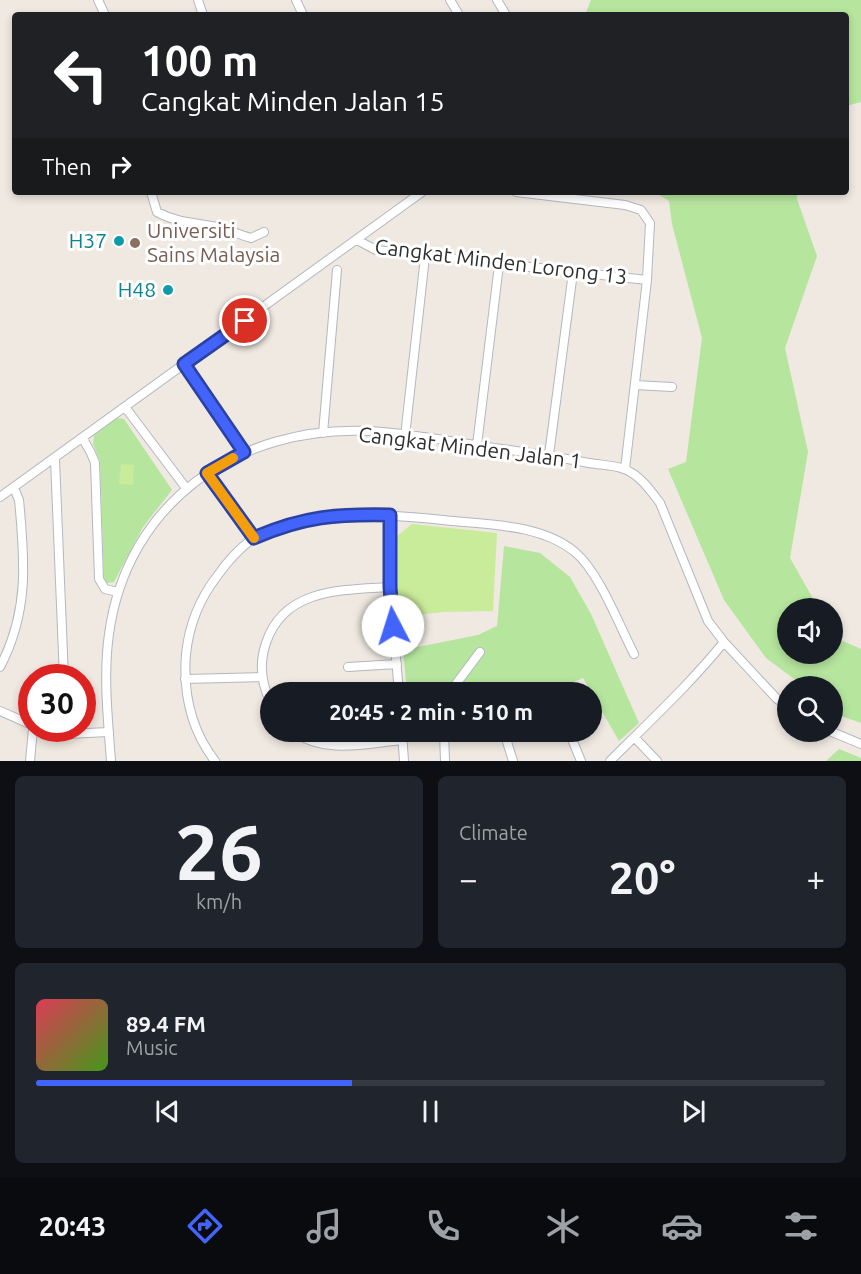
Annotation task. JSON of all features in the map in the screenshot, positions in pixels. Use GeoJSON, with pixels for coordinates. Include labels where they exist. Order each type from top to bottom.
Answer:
{"type":"FeatureCollection","features":[{"type":"Feature","properties":{"kind":"street"},"geometry":{"type":"LineString","coordinates":[[152,195],[158,212],[174,219],[191,224],[219,227],[251,238],[264,232]]}},
{"type":"Feature","properties":{"kind":"street"},"geometry":{"type":"LineString","coordinates":[[0,497],[55,460],[418,195]]}},
{"type":"Feature","properties":{"kind":"street"},"geometry":{"type":"LineString","coordinates":[[552,195],[625,205],[641,210],[650,223],[651,231],[625,469]]}},
{"type":"Feature","properties":{"kind":"street","name":"Cangkat Minden Lorong 13"},"geometry":{"type":"LineString","coordinates":[[357,240],[376,250],[646,280]]}},
{"type":"Feature","properties":{"kind":"street"},"geometry":{"type":"LineString","coordinates":[[405,436],[425,256]]}},
{"type":"Feature","properties":{"kind":"street"},"geometry":{"type":"LineString","coordinates":[[477,445],[499,265]]}},
{"type":"Feature","properties":{"kind":"street"},"geometry":{"type":"LineString","coordinates":[[323,433],[337,270]]}},
{"type":"Feature","properties":{"kind":"street"},"geometry":{"type":"LineString","coordinates":[[549,455],[573,272]]}},
{"type":"Feature","properties":{"kind":"street"},"geometry":{"type":"LineString","coordinates":[[184,364],[244,452]]}},
{"type":"Feature","properties":{"kind":"street"},"geometry":{"type":"LineString","coordinates":[[635,385],[672,387]]}},
{"type":"Feature","properties":{"kind":"street"},"geometry":{"type":"LineString","coordinates":[[125,407],[186,488]]}},
{"type":"Feature","properties":{"kind":"street","name":"Cangkat Minden Jalan 1"},"geometry":{"type":"LineString","coordinates":[[111,761],[106,672],[109,635],[118,591],[129,564],[152,526],[186,488],[244,452],[282,439],[323,433],[368,431],[549,455],[625,469],[648,487],[660,503],[708,621],[724,642],[777,699]]}},
{"type":"Feature","properties":{"kind":"street"},"geometry":{"type":"LineString","coordinates":[[83,439],[92,453],[94,463],[99,579],[105,589],[118,591]]}},
{"type":"Feature","properties":{"kind":"street"},"geometry":{"type":"LineString","coordinates":[[55,460],[63,664]]}},
{"type":"Feature","properties":{"kind":"street"},"geometry":{"type":"LineString","coordinates":[[207,473],[254,538]]}},
{"type":"Feature","properties":{"kind":"street"},"geometry":{"type":"LineString","coordinates":[[0,667],[16,630],[24,581],[20,508],[14,488]]}},
{"type":"Feature","properties":{"kind":"street"},"geometry":{"type":"LineString","coordinates":[[215,761],[193,721],[184,679],[187,642],[201,600],[225,566],[254,538],[318,517],[353,514],[390,515],[515,528],[552,537],[575,552],[588,565],[634,654]]}},
{"type":"Feature","properties":{"kind":"street"},"geometry":{"type":"LineString","coordinates":[[390,515],[390,587],[398,682]]}},
{"type":"Feature","properties":{"kind":"street"},"geometry":{"type":"LineString","coordinates":[[263,682],[262,658],[269,634],[276,622],[292,606],[329,591],[390,587]]}},
{"type":"Feature","properties":{"kind":"street"},"geometry":{"type":"LineString","coordinates":[[610,761],[707,663],[724,642]]}},
{"type":"Feature","properties":{"kind":"street"},"geometry":{"type":"LineString","coordinates":[[458,682],[480,652]]}},
{"type":"Feature","properties":{"kind":"street"},"geometry":{"type":"LineString","coordinates":[[348,667],[397,664]]}},
{"type":"Feature","properties":{"kind":"street"},"geometry":{"type":"LineString","coordinates":[[184,679],[261,677]]}},
{"type":"Feature","properties":{"kind":"street"},"geometry":{"type":"LineString","coordinates":[[0,711],[18,720]]}},
{"type":"Feature","properties":{"kind":"street"},"geometry":{"type":"LineString","coordinates":[[96,732],[109,732]]}},
{"type":"Feature","properties":{"kind":"street"},"geometry":{"type":"LineString","coordinates":[[843,737],[861,744]]}},
{"type":"Feature","properties":{"kind":"street"},"geometry":{"type":"LineString","coordinates":[[635,738],[657,761]]}},
{"type":"Feature","properties":{"kind":"street"},"geometry":{"type":"LineString","coordinates":[[30,761],[31,742]]}},
{"type":"Feature","properties":{"kind":"street"},"geometry":{"type":"LineString","coordinates":[[314,742],[338,747],[367,742]]}},
{"type":"Feature","properties":{"kind":"street"},"geometry":{"type":"LineString","coordinates":[[402,742],[404,761]]}},
{"type":"Feature","properties":{"kind":"street"},"geometry":{"type":"LineString","coordinates":[[444,742],[446,761]]}},
{"type":"Feature","properties":{"kind":"street"},"geometry":{"type":"LineString","coordinates":[[507,742],[513,761]]}},
{"type":"Feature","properties":{"kind":"street"},"geometry":{"type":"LineString","coordinates":[[572,742],[581,761]]}},
{"type":"Feature","properties":{"kind":"green space"},"geometry":{"type":"Polygon","coordinates":[[[591,0],[861,0],[861,102],[849,105],[849,12],[586,12],[591,0]]]}},
{"type":"Feature","properties":{"kind":"green space"},"geometry":{"type":"Polygon","coordinates":[[[660,195],[797,195],[817,256],[785,348],[808,452],[790,558],[813,598],[777,598],[777,664],[843,664],[843,641],[861,649],[861,723],[843,717],[843,676],[790,676],[766,658],[724,600],[668,469],[686,462],[702,338],[672,224],[669,201],[660,195]]]}},
{"type":"Feature","properties":{"kind":"green space"},"geometry":{"type":"Polygon","coordinates":[[[117,418],[124,419],[172,490],[143,527],[114,582],[107,583],[104,578],[100,461],[93,444],[94,435],[117,418]]]}},
{"type":"Feature","properties":{"kind":"green space"},"geometry":{"type":"Polygon","coordinates":[[[121,464],[134,465],[133,485],[119,484],[121,464]]]}},
{"type":"Feature","properties":{"kind":"green space"},"geometry":{"type":"Polygon","coordinates":[[[412,524],[497,533],[493,611],[443,612],[398,617],[397,536],[412,524]]]}},
{"type":"Feature","properties":{"kind":"green space"},"geometry":{"type":"Polygon","coordinates":[[[504,546],[540,553],[570,577],[591,614],[639,723],[619,741],[602,711],[602,682],[585,682],[583,678],[573,682],[406,682],[403,650],[478,635],[497,626],[504,546]]]}},
{"type":"Feature","properties":{"kind":"green space"},"geometry":{"type":"Polygon","coordinates":[[[839,749],[861,758],[861,761],[826,761],[839,749]]]}},
{"type":"Feature","properties":{"kind":"slow traffic"},"geometry":{"type":"LineString","coordinates":[[233,458],[207,473],[254,538]]}},
{"type":"Feature","properties":{"kind":"place","name":"H37"},"geometry":{"type":"Point","coordinates":[119,241]}},
{"type":"Feature","properties":{"kind":"place","name":"Universiti Sains Malaysia"},"geometry":{"type":"Point","coordinates":[135,243]}},
{"type":"Feature","properties":{"kind":"place","name":"H48"},"geometry":{"type":"Point","coordinates":[168,290]}},
{"type":"Feature","properties":{"kind":"route"},"geometry":{"type":"LineString","coordinates":[[245,321],[184,364],[244,452],[207,473],[254,538],[292,523],[318,517],[353,514],[390,515],[390,587],[393,626]]}}]}
